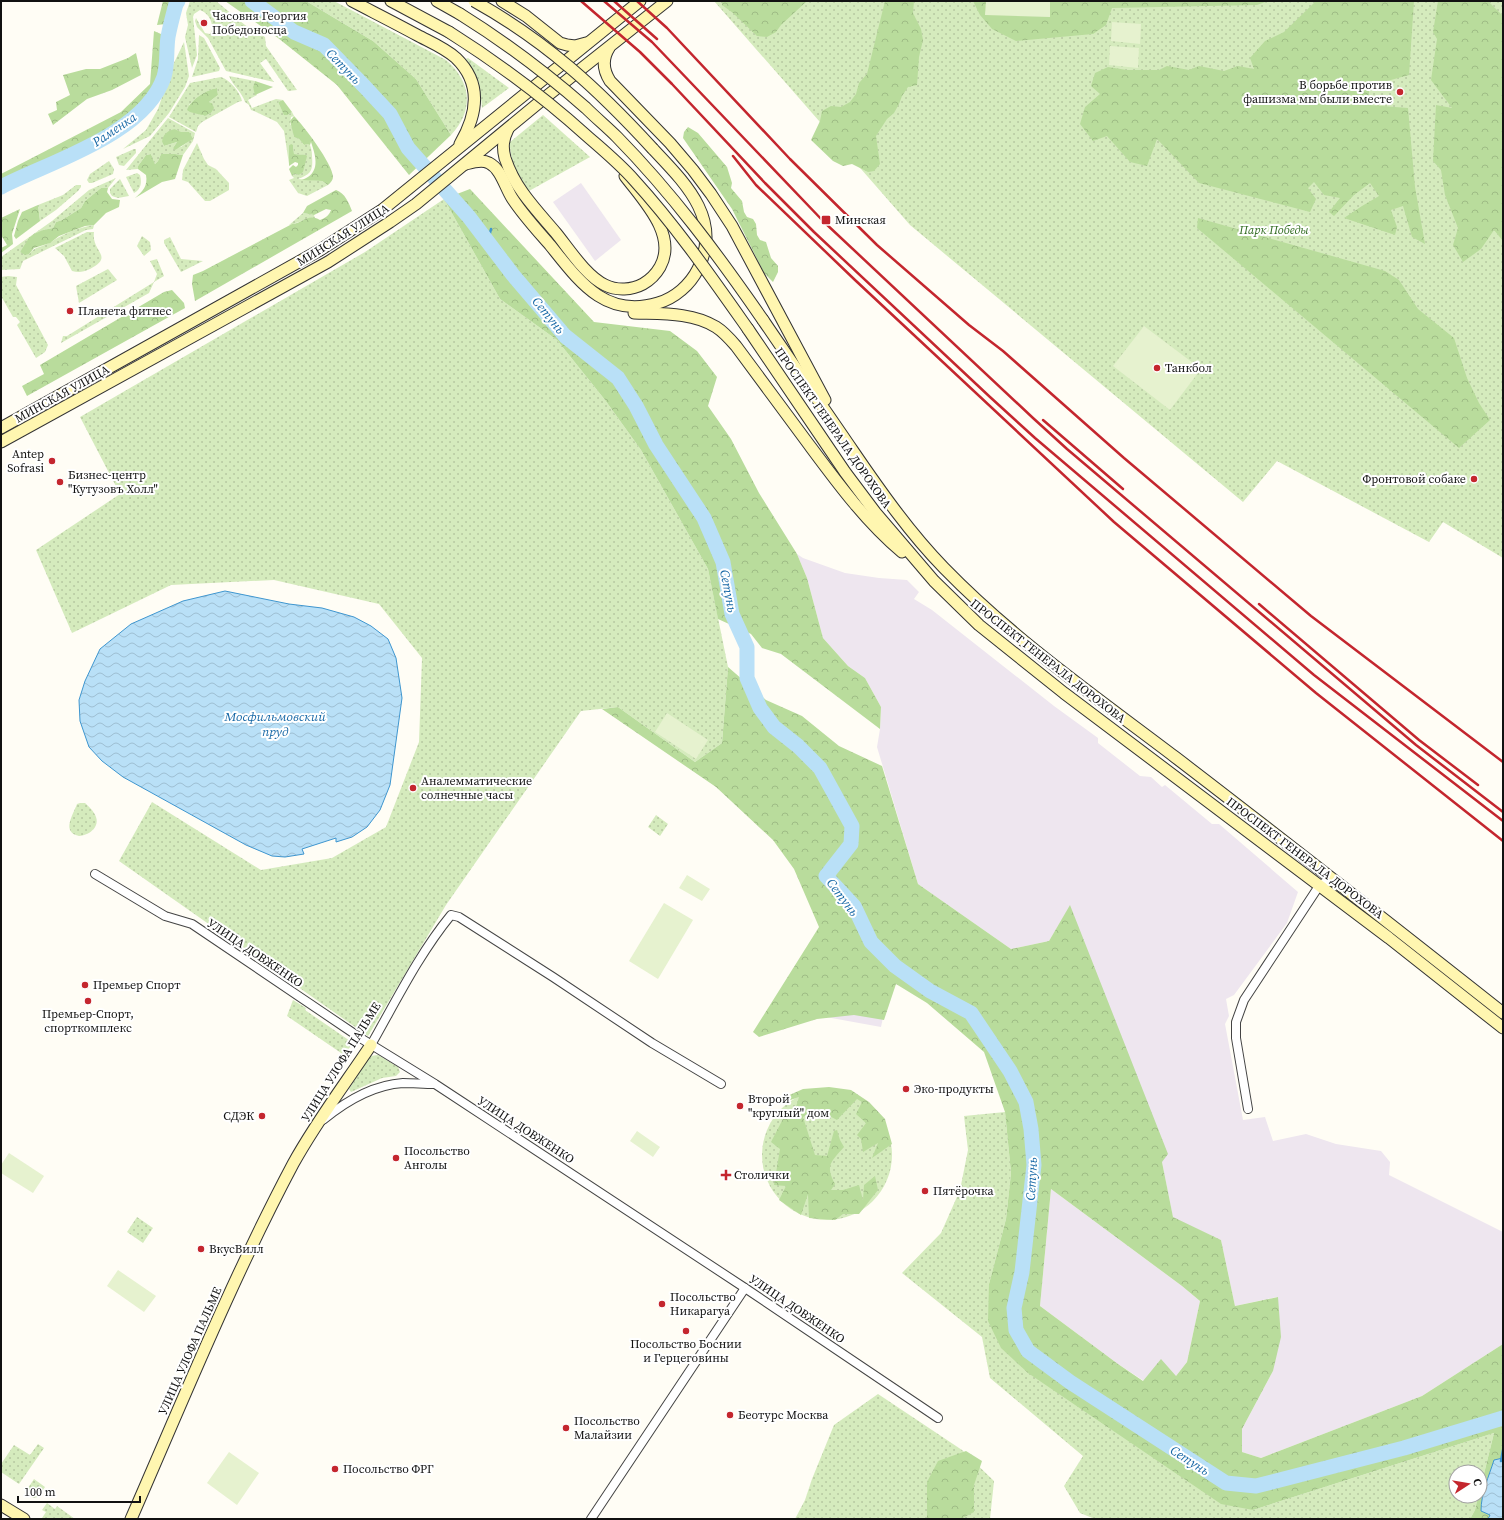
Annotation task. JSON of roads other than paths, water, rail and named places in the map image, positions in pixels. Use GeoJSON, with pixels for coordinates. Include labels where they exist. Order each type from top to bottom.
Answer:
{"type":"FeatureCollection","features":[{"type":"Feature","properties":{"kind":"main road"},"geometry":{"type":"LineString","coordinates":[[352,1],[440,48],[456,58],[464,68],[474,88],[476,101],[474,112],[466,133],[453,153]]}},
{"type":"Feature","properties":{"kind":"main road","name":"ПРОСПЕКТ ГЕНЕРАЛА ДОРОХОВА"},"geometry":{"type":"LineString","coordinates":[[391,1],[449,32],[508,71],[564,115],[610,156],[633,179],[660,210],[691,250],[748,329],[845,472],[875,512],[928,575],[957,605],[985,630],[1064,693],[1389,938],[1503,1028]]}},
{"type":"Feature","properties":{"kind":"main road","name":"ПРОСПЕКТ ГЕНЕРАЛА ДОРОХОВА"},"geometry":{"type":"LineString","coordinates":[[437,1],[460,14],[521,55],[552,79],[616,136],[650,172],[701,233],[915,537],[992,615],[1075,683],[1341,885],[1503,1013]]}},
{"type":"Feature","properties":{"kind":"main road"},"geometry":{"type":"LineString","coordinates":[[474,1],[518,27],[587,81],[672,169],[696,200],[704,217],[706,226],[706,245],[701,264],[691,280],[678,293],[652,305],[632,307],[622,306],[601,299]]}},
{"type":"Feature","properties":{"kind":"main road"},"geometry":{"type":"LineString","coordinates":[[502,1],[526,16],[563,44],[575,46],[591,41]]}},
{"type":"Feature","properties":{"kind":"main road","name":"МИНСКАЯ УЛИЦА"},"geometry":{"type":"LineString","coordinates":[[1,428],[320,250],[382,210],[640,1]]}},
{"type":"Feature","properties":{"kind":"main road","name":"МИНСКАЯ УЛИЦА"},"geometry":{"type":"LineString","coordinates":[[1,442],[328,262],[378,231],[416,204],[667,1]]}},
{"type":"Feature","properties":{"kind":"main road"},"geometry":{"type":"LineString","coordinates":[[610,46],[605,54],[604,68],[610,81],[670,143],[693,170],[716,201],[732,226],[851,448]]}},
{"type":"Feature","properties":{"kind":"main road"},"geometry":{"type":"LineString","coordinates":[[510,127],[504,136],[504,150],[509,168],[523,193],[588,272],[599,282],[612,288],[620,289],[635,287],[648,281],[658,270],[664,257],[665,243],[664,236],[656,220],[610,156]]}},
{"type":"Feature","properties":{"kind":"main road"},"geometry":{"type":"LineString","coordinates":[[463,166],[482,161],[492,165],[498,171],[512,197],[522,211],[572,272],[591,292],[601,299],[617,308],[634,313],[678,315],[698,319],[726,335],[736,346],[830,474],[890,542],[928,575]]}},
{"type":"Feature","properties":{"kind":"main road","name":"УЛИЦА УЛОФА ПАЛЬМЕ"},"geometry":{"type":"LineString","coordinates":[[131,1519],[244,1261],[294,1163],[316,1126],[371,1045]]}},
{"type":"Feature","properties":{"kind":"main road"},"geometry":{"type":"LineString","coordinates":[[1,1505],[24,1519]]}},
{"type":"Feature","properties":{"kind":"street","name":"УЛИЦА ДОВЖЕНКО"},"geometry":{"type":"LineString","coordinates":[[95,874],[165,916],[192,924],[371,1045],[435,1084],[938,1418]]}},
{"type":"Feature","properties":{"kind":"street"},"geometry":{"type":"LineString","coordinates":[[1248,1109],[1236,1038],[1236,1022],[1244,1000],[1319,886],[1327,881],[1341,885]]}},
{"type":"Feature","properties":{"kind":"street","name":"УЛИЦА УЛОФА ПАЛЬМЕ"},"geometry":{"type":"LineString","coordinates":[[371,1045],[409,977],[440,929],[451,915],[459,917],[652,1043],[721,1084]]}},
{"type":"Feature","properties":{"kind":"street"},"geometry":{"type":"LineString","coordinates":[[316,1126],[349,1101],[368,1092],[386,1086],[403,1083],[435,1084]]}},
{"type":"Feature","properties":{"kind":"street"},"geometry":{"type":"LineString","coordinates":[[591,1519],[744,1288]]}},
{"type":"Feature","properties":{"kind":"water","name":"Мосфильмовский пруд"},"geometry":{"type":"Polygon","coordinates":[[[225,591],[289,604],[322,608],[354,617],[371,626],[388,639],[396,658],[402,698],[390,785],[380,810],[367,827],[352,837],[336,842],[336,838],[302,849],[304,854],[285,857],[272,856],[246,845],[123,777],[102,761],[89,747],[80,721],[79,700],[85,681],[100,649],[131,624],[183,601],[225,591]]]}},
{"type":"Feature","properties":{"kind":"water"},"geometry":{"type":"Polygon","coordinates":[[[1503,1458],[1502,1519],[1488,1519],[1490,1515],[1481,1511],[1481,1504],[1488,1504],[1488,1479],[1494,1460],[1503,1458]]]}},
{"type":"Feature","properties":{"kind":"waterway","name":"Раменка"},"geometry":{"type":"LineString","coordinates":[[1,187],[94,144],[117,130],[137,115],[153,97],[164,77],[168,37],[178,1]]}},
{"type":"Feature","properties":{"kind":"waterway","name":"Сетунь"},"geometry":{"type":"LineString","coordinates":[[252,1],[294,32],[324,45],[390,114],[408,148],[469,217],[513,275],[565,336],[618,378],[636,406],[656,445],[704,518],[723,562],[732,614],[747,647],[747,678],[760,708],[774,727],[798,746],[820,768],[852,826],[851,844],[826,876],[854,906],[871,942],[895,966],[930,991],[971,1013],[1010,1071],[1026,1102],[1031,1129],[1034,1165],[1022,1272],[1014,1308],[1016,1330],[1028,1351],[1070,1382],[1226,1483],[1256,1486],[1404,1448],[1503,1418]]}},
{"type":"Feature","properties":{"kind":"waterway"},"geometry":{"type":"LineString","coordinates":[[488,241],[491,229]]}},
{"type":"Feature","properties":{"kind":"waterway"},"geometry":{"type":"LineString","coordinates":[[1501,1461],[1503,1450]]}},
{"type":"Feature","properties":{"kind":"railway"},"geometry":{"type":"LineString","coordinates":[[581,1],[640,52],[814,232],[1035,438],[1314,675],[1503,821]]}},
{"type":"Feature","properties":{"kind":"railway"},"geometry":{"type":"LineString","coordinates":[[604,1],[652,42],[824,222],[1067,449],[1416,745],[1503,812]]}},
{"type":"Feature","properties":{"kind":"railway"},"geometry":{"type":"LineString","coordinates":[[614,1],[657,39]]}},
{"type":"Feature","properties":{"kind":"railway"},"geometry":{"type":"LineString","coordinates":[[637,1],[667,28],[790,159],[877,245],[969,325],[1003,351],[1124,458],[1311,616],[1503,762]]}},
{"type":"Feature","properties":{"kind":"railway"},"geometry":{"type":"LineString","coordinates":[[733,156],[756,185],[855,280],[1114,522],[1316,693],[1503,841]]}},
{"type":"Feature","properties":{"kind":"railway"},"geometry":{"type":"LineString","coordinates":[[1043,420],[1123,489]]}},
{"type":"Feature","properties":{"kind":"railway"},"geometry":{"type":"LineString","coordinates":[[1259,604],[1419,740],[1478,785]]}},
{"type":"Feature","properties":{"kind":"place","name":"Часовня Георгия Победоносца"},"geometry":{"type":"Point","coordinates":[204,23]}},
{"type":"Feature","properties":{"kind":"place","name":"В борьбе против фашизма мы были вместе"},"geometry":{"type":"Point","coordinates":[1400,92]}},
{"type":"Feature","properties":{"kind":"place","name":"Минская"},"geometry":{"type":"Point","coordinates":[826,220]}},
{"type":"Feature","properties":{"kind":"place","name":"Планета фитнес"},"geometry":{"type":"Point","coordinates":[70,311]}},
{"type":"Feature","properties":{"kind":"place","name":"Танкбол"},"geometry":{"type":"Point","coordinates":[1157,368]}},
{"type":"Feature","properties":{"kind":"place","name":"Antep Sofrasi"},"geometry":{"type":"Point","coordinates":[52,461]}},
{"type":"Feature","properties":{"kind":"place","name":"Фронтовой собаке"},"geometry":{"type":"Point","coordinates":[1474,479]}},
{"type":"Feature","properties":{"kind":"place","name":"Бизнес-центр \"Кутузовъ Холл\""},"geometry":{"type":"Point","coordinates":[60,482]}},
{"type":"Feature","properties":{"kind":"place","name":"Аналемматические солнечные часы"},"geometry":{"type":"Point","coordinates":[413,788]}},
{"type":"Feature","properties":{"kind":"place","name":"Премьер Спорт"},"geometry":{"type":"Point","coordinates":[85,985]}},
{"type":"Feature","properties":{"kind":"place","name":"Премьер-Спорт, спорткомплекс"},"geometry":{"type":"Point","coordinates":[88,1001]}},
{"type":"Feature","properties":{"kind":"place","name":"Эко-продукты"},"geometry":{"type":"Point","coordinates":[906,1089]}},
{"type":"Feature","properties":{"kind":"place","name":"Второй \"круглый\" дом"},"geometry":{"type":"Point","coordinates":[740,1106]}},
{"type":"Feature","properties":{"kind":"place","name":"СДЭК"},"geometry":{"type":"Point","coordinates":[262,1116]}},
{"type":"Feature","properties":{"kind":"place","name":"Посольство Анголы"},"geometry":{"type":"Point","coordinates":[396,1158]}},
{"type":"Feature","properties":{"kind":"place","name":"Столички"},"geometry":{"type":"Point","coordinates":[726,1175]}},
{"type":"Feature","properties":{"kind":"place","name":"Пятёрочка"},"geometry":{"type":"Point","coordinates":[925,1191]}},
{"type":"Feature","properties":{"kind":"place","name":"ВкусВилл"},"geometry":{"type":"Point","coordinates":[201,1249]}},
{"type":"Feature","properties":{"kind":"place","name":"Посольство Никарагуа"},"geometry":{"type":"Point","coordinates":[662,1304]}},
{"type":"Feature","properties":{"kind":"place","name":"Посольство Боснии и Герцеговины"},"geometry":{"type":"Point","coordinates":[686,1331]}},
{"type":"Feature","properties":{"kind":"place","name":"Беотурс Москва"},"geometry":{"type":"Point","coordinates":[730,1415]}},
{"type":"Feature","properties":{"kind":"place","name":"Посольство Малайзии"},"geometry":{"type":"Point","coordinates":[566,1428]}},
{"type":"Feature","properties":{"kind":"place","name":"Посольство ФРГ"},"geometry":{"type":"Point","coordinates":[335,1469]}},
{"type":"Feature","properties":{"kind":"park label","name":"Парк Победы"},"geometry":{"type":"Point","coordinates":[1274,230]}}]}
